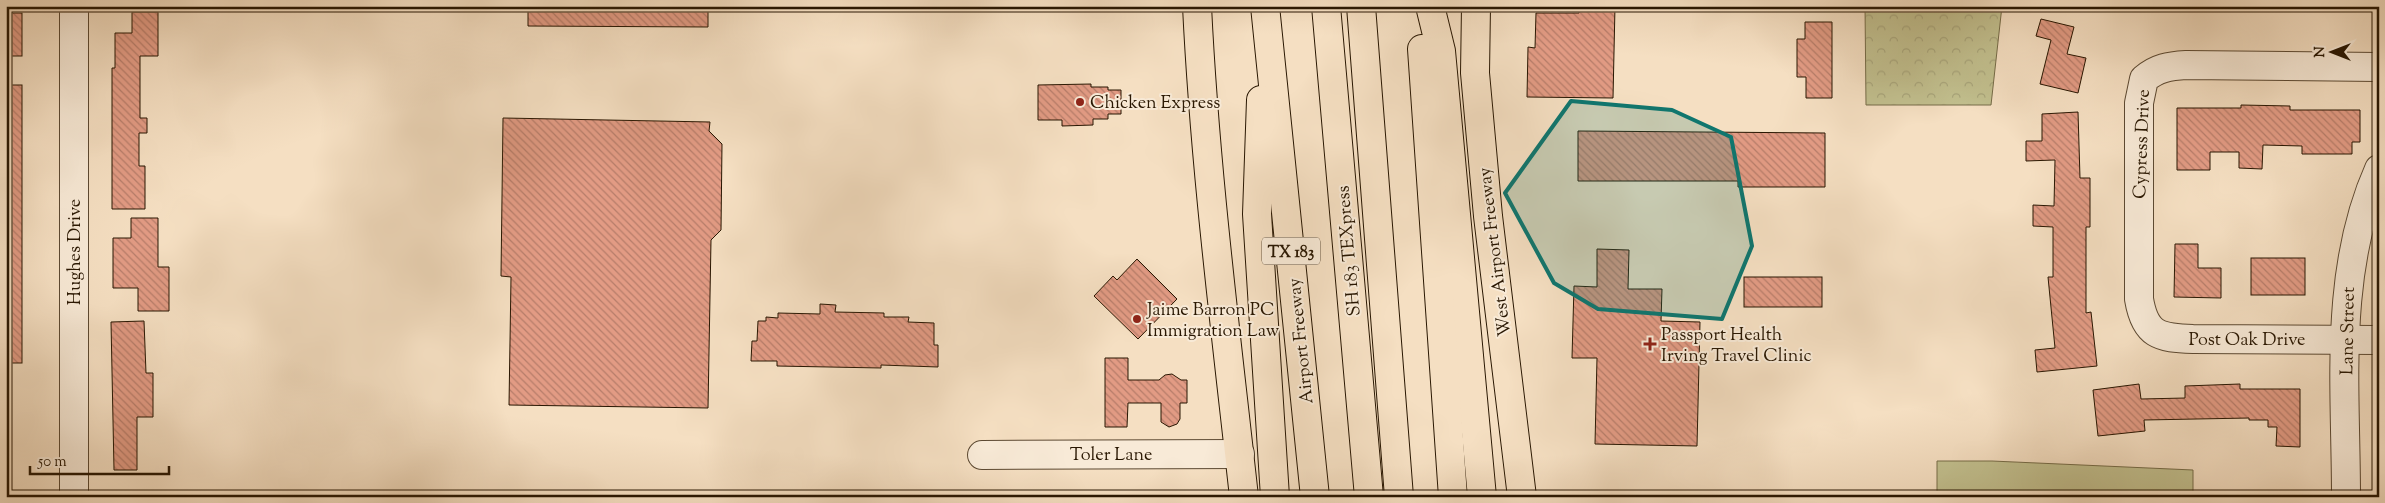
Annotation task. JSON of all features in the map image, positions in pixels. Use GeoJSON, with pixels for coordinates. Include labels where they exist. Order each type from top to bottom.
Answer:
{"type":"FeatureCollection","features":[{"type":"Feature","properties":{"kind":"main road"},"geometry":{"type":"LineString","coordinates":[[1197,6],[1202,108],[1216,258],[1244,497]]}},
{"type":"Feature","properties":{"kind":"main road"},"geometry":{"type":"LineString","coordinates":[[1264,6],[1257,214],[1275,497]]}},
{"type":"Feature","properties":{"kind":"main road","name":"Airport Freeway"},"geometry":{"type":"LineString","coordinates":[[1264,6],[1315,497]]}},
{"type":"Feature","properties":{"kind":"main road","name":"SH 183 TEXpress"},"geometry":{"type":"LineString","coordinates":[[1326,6],[1369,497]]}},
{"type":"Feature","properties":{"kind":"main road","name":"SH 183 TEXpress"},"geometry":{"type":"LineString","coordinates":[[1361,6],[1399,497]]}},
{"type":"Feature","properties":{"kind":"main road"},"geometry":{"type":"LineString","coordinates":[[1419,6],[1453,497]]}},
{"type":"Feature","properties":{"kind":"main road"},"geometry":{"type":"LineString","coordinates":[[1430,6],[1441,51],[1482,497]]}},
{"type":"Feature","properties":{"kind":"main road","name":"West Airport Freeway"},"geometry":{"type":"LineString","coordinates":[[1476,6],[1475,73],[1488,216],[1522,497]]}},
{"type":"Feature","properties":{"kind":"street","name":"Hughes Drive"},"geometry":{"type":"LineString","coordinates":[[74,6],[74,497]]}},
{"type":"Feature","properties":{"kind":"street","name":"Cypress Drive"},"geometry":{"type":"LineString","coordinates":[[2139,299],[2139,103],[2144,79],[2153,72],[2166,67],[2186,64],[2379,67]]}},
{"type":"Feature","properties":{"kind":"street","name":"Lane Street"},"geometry":{"type":"LineString","coordinates":[[2346,497],[2346,291],[2355,236],[2369,192],[2379,170]]}},
{"type":"Feature","properties":{"kind":"street","name":"Post Oak Drive"},"geometry":{"type":"LineString","coordinates":[[2139,299],[2146,323],[2154,333],[2170,338],[2379,340]]}},
{"type":"Feature","properties":{"kind":"street","name":"Toler Lane"},"geometry":{"type":"LineString","coordinates":[[982,455],[1240,454]]}},
{"type":"Feature","properties":{"kind":"highlighted area"},"geometry":{"type":"Polygon","coordinates":[[[1571,101],[1672,110],[1731,137],[1752,246],[1722,319],[1598,309],[1554,283],[1505,193],[1571,101]]]}},
{"type":"Feature","properties":{"kind":"green space"},"geometry":{"type":"Polygon","coordinates":[[[1865,6],[2002,6],[1991,105],[1866,105],[1865,6]]]}},
{"type":"Feature","properties":{"kind":"green space"},"geometry":{"type":"Polygon","coordinates":[[[1937,461],[1992,461],[2193,470],[2193,497],[1937,497],[1937,461]]]}},
{"type":"Feature","properties":{"kind":"building"},"geometry":{"type":"Polygon","coordinates":[[[528,6],[708,6],[708,27],[528,26],[528,6]]]}},
{"type":"Feature","properties":{"kind":"building"},"geometry":{"type":"Polygon","coordinates":[[[1579,6],[1615,6],[1613,98],[1527,97],[1528,47],[1535,48],[1536,13],[1579,13],[1579,6]]]}},
{"type":"Feature","properties":{"kind":"building"},"geometry":{"type":"Polygon","coordinates":[[[132,12],[158,12],[158,56],[140,56],[140,118],[147,118],[147,133],[139,133],[139,166],[145,166],[145,209],[112,209],[112,68],[115,68],[115,33],[132,33],[132,12]]]}},
{"type":"Feature","properties":{"kind":"building"},"geometry":{"type":"Polygon","coordinates":[[[6,13],[22,13],[22,56],[6,56],[6,13]]]}},
{"type":"Feature","properties":{"kind":"building"},"geometry":{"type":"Polygon","coordinates":[[[2041,19],[2074,27],[2067,54],[2086,58],[2078,93],[2040,84],[2051,40],[2036,36],[2041,19]]]}},
{"type":"Feature","properties":{"kind":"building"},"geometry":{"type":"Polygon","coordinates":[[[1805,22],[1832,22],[1832,98],[1806,98],[1806,77],[1797,77],[1797,39],[1805,39],[1805,22]]]}},
{"type":"Feature","properties":{"kind":"building","name":"Chicken Express"},"geometry":{"type":"Polygon","coordinates":[[[1091,84],[1091,87],[1108,87],[1108,90],[1121,90],[1121,114],[1108,114],[1108,119],[1093,119],[1093,125],[1062,126],[1062,120],[1038,120],[1038,85],[1091,84]]]}},
{"type":"Feature","properties":{"kind":"building"},"geometry":{"type":"Polygon","coordinates":[[[6,85],[22,85],[22,363],[6,363],[6,85]]]}},
{"type":"Feature","properties":{"kind":"building"},"geometry":{"type":"Polygon","coordinates":[[[2241,105],[2290,106],[2290,110],[2360,110],[2360,142],[2352,142],[2352,154],[2302,154],[2302,146],[2263,145],[2262,169],[2239,168],[2239,152],[2210,152],[2210,170],[2177,170],[2177,108],[2241,108],[2241,105]]]}},
{"type":"Feature","properties":{"kind":"building"},"geometry":{"type":"Polygon","coordinates":[[[2078,112],[2080,178],[2090,178],[2090,227],[2086,227],[2086,313],[2091,312],[2097,366],[2037,372],[2035,350],[2055,348],[2048,277],[2053,277],[2053,227],[2033,226],[2033,205],[2054,206],[2055,160],[2026,161],[2026,141],[2042,141],[2042,114],[2078,112]]]}},
{"type":"Feature","properties":{"kind":"building"},"geometry":{"type":"Polygon","coordinates":[[[503,118],[710,122],[709,131],[722,144],[721,230],[711,240],[708,408],[509,405],[511,277],[501,276],[503,118]]]}},
{"type":"Feature","properties":{"kind":"building"},"geometry":{"type":"Polygon","coordinates":[[[1578,131],[1825,133],[1825,187],[1738,187],[1738,181],[1578,181],[1578,131]]]}},
{"type":"Feature","properties":{"kind":"building"},"geometry":{"type":"Polygon","coordinates":[[[131,218],[158,218],[158,267],[169,267],[169,311],[138,311],[138,288],[113,288],[113,238],[131,238],[131,218]]]}},
{"type":"Feature","properties":{"kind":"building"},"geometry":{"type":"Polygon","coordinates":[[[2175,244],[2198,244],[2198,268],[2221,268],[2221,298],[2174,297],[2175,244]]]}},
{"type":"Feature","properties":{"kind":"building"},"geometry":{"type":"Polygon","coordinates":[[[1597,249],[1629,250],[1628,289],[1662,289],[1661,321],[1700,322],[1697,446],[1595,444],[1597,358],[1572,358],[1574,286],[1597,287],[1597,249]]]}},
{"type":"Feature","properties":{"kind":"building"},"geometry":{"type":"Polygon","coordinates":[[[2251,258],[2305,258],[2305,295],[2251,295],[2251,258]]]}},
{"type":"Feature","properties":{"kind":"building","name":"Jaime Barron PC Immigration Law"},"geometry":{"type":"Polygon","coordinates":[[[1137,259],[1177,299],[1138,339],[1094,296],[1113,276],[1117,280],[1137,259]]]}},
{"type":"Feature","properties":{"kind":"building"},"geometry":{"type":"Polygon","coordinates":[[[1744,277],[1822,277],[1822,307],[1744,307],[1744,277]]]}},
{"type":"Feature","properties":{"kind":"building"},"geometry":{"type":"Polygon","coordinates":[[[820,304],[836,305],[835,312],[884,313],[884,317],[909,317],[908,322],[934,323],[934,345],[938,345],[938,367],[881,365],[881,368],[777,366],[777,361],[751,361],[752,341],[757,341],[758,321],[766,321],[766,317],[778,318],[778,313],[820,314],[820,304]]]}},
{"type":"Feature","properties":{"kind":"building"},"geometry":{"type":"Polygon","coordinates":[[[144,321],[146,373],[153,373],[153,417],[137,417],[137,470],[114,470],[111,322],[144,321]]]}},
{"type":"Feature","properties":{"kind":"building"},"geometry":{"type":"Polygon","coordinates":[[[1105,358],[1128,358],[1128,380],[1159,380],[1165,375],[1172,374],[1181,380],[1187,380],[1187,403],[1180,403],[1180,419],[1177,424],[1169,427],[1161,422],[1161,403],[1128,403],[1127,427],[1105,427],[1105,358]]]}},
{"type":"Feature","properties":{"kind":"building"},"geometry":{"type":"Polygon","coordinates":[[[2139,384],[2141,399],[2185,398],[2185,386],[2240,384],[2240,389],[2300,389],[2300,447],[2276,446],[2277,427],[2268,427],[2268,420],[2249,420],[2249,418],[2144,420],[2145,431],[2098,436],[2093,390],[2139,384]]]}},
{"type":"Feature","properties":{"kind":"place","name":"Chicken Express"},"geometry":{"type":"Point","coordinates":[1080,102]}},
{"type":"Feature","properties":{"kind":"place","name":"Jaime Barron PC Immigration Law"},"geometry":{"type":"Point","coordinates":[1137,319]}},
{"type":"Feature","properties":{"kind":"place","name":"Passport Health Irving Travel Clinic"},"geometry":{"type":"Point","coordinates":[1650,344]}}]}
